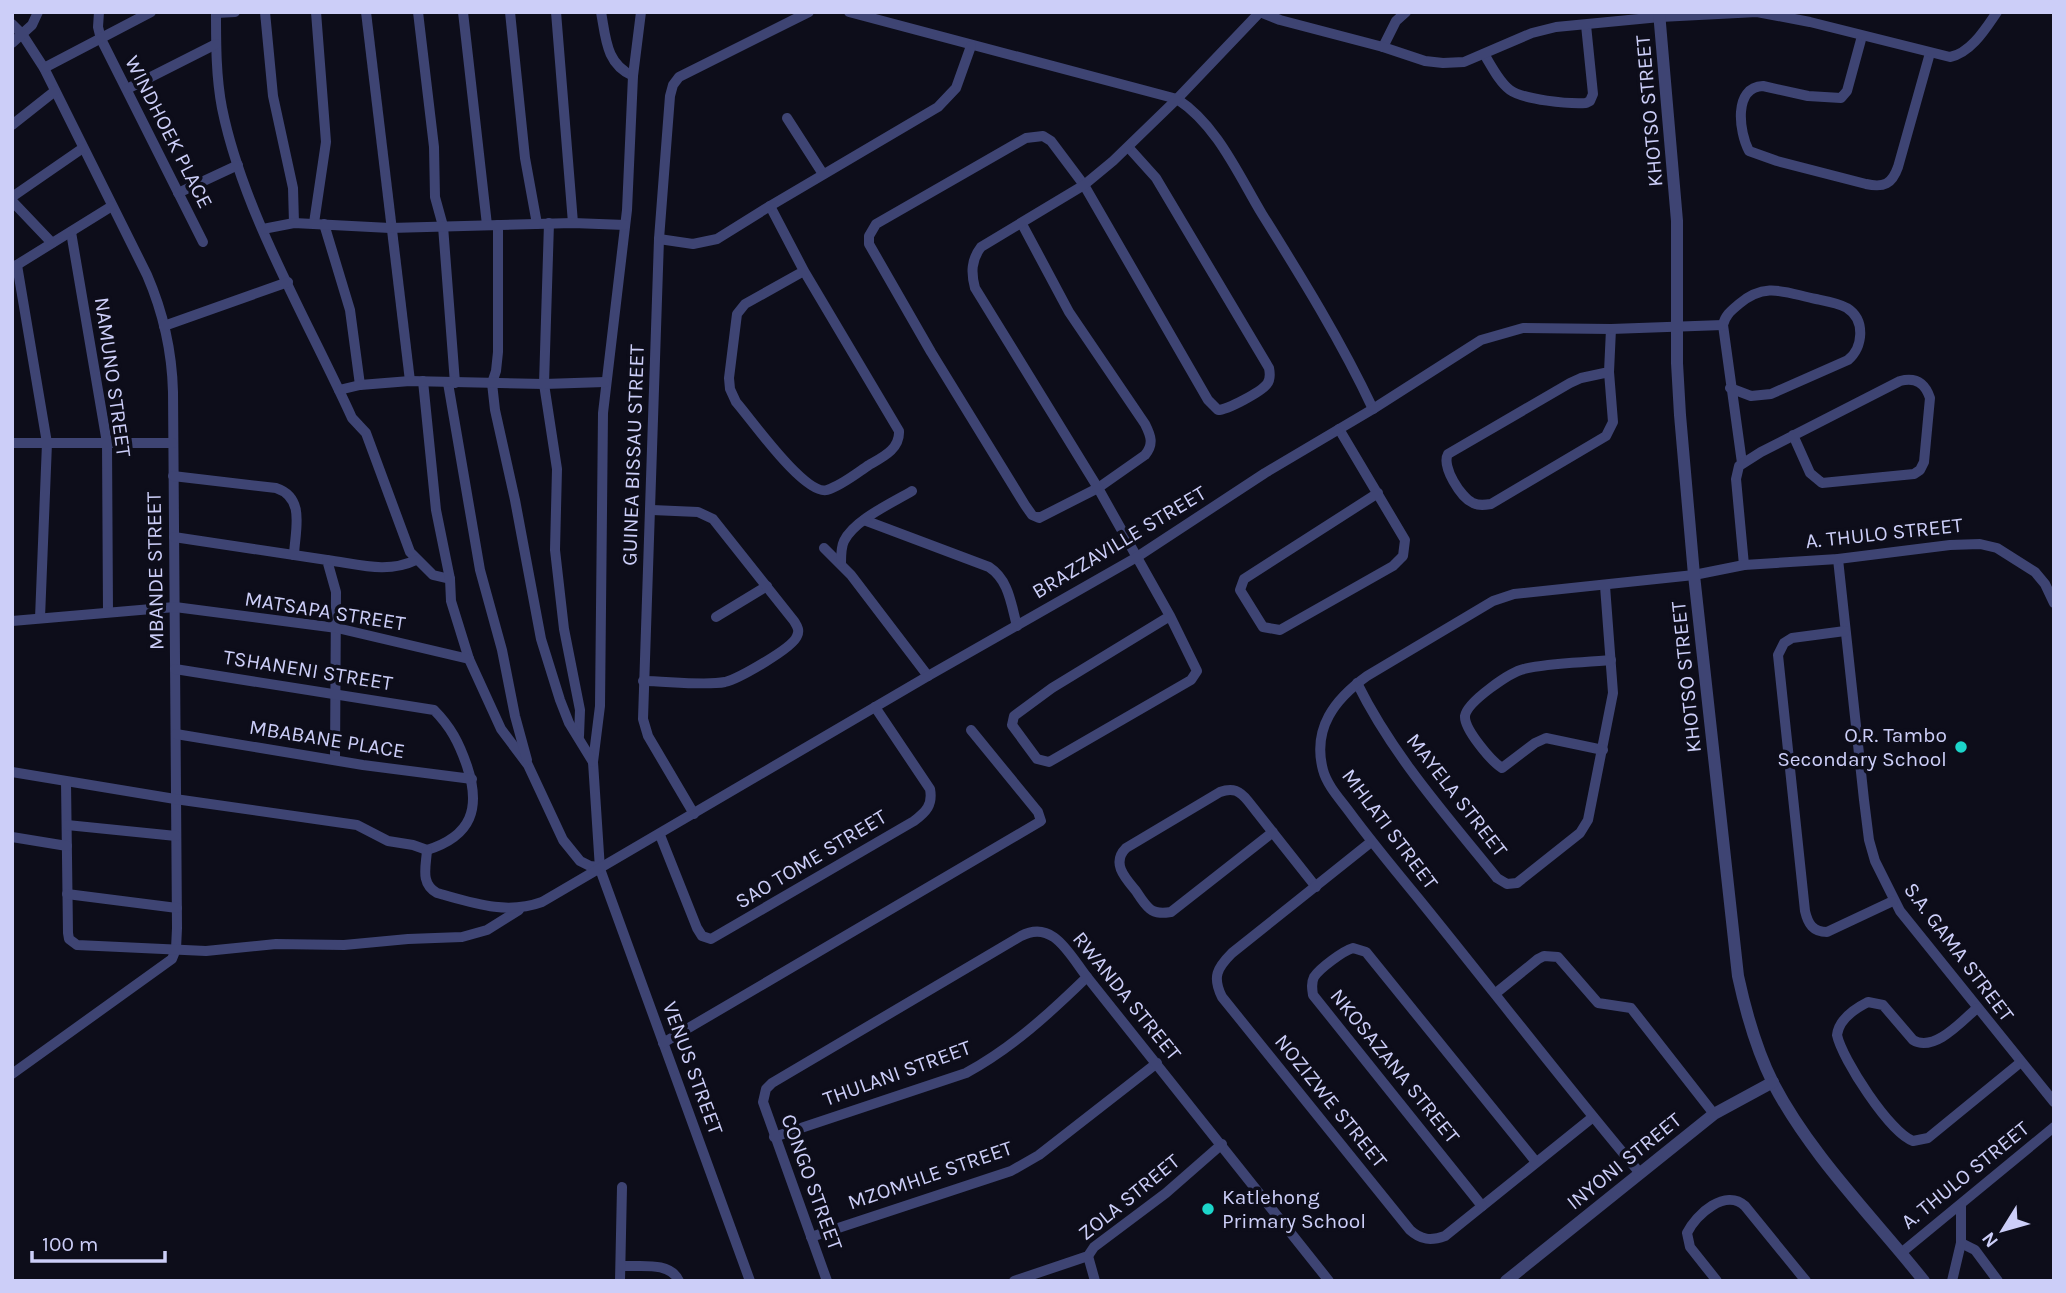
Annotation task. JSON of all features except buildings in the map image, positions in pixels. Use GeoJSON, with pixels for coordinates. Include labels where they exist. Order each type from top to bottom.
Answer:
{"type":"FeatureCollection","features":[{"type":"Feature","properties":{"kind":"street"},"geometry":{"type":"LineString","coordinates":[[12,43],[32,25],[38,12]]}},
{"type":"Feature","properties":{"kind":"street"},"geometry":{"type":"LineString","coordinates":[[99,12],[98,27],[102,39]]}},
{"type":"Feature","properties":{"kind":"street"},"geometry":{"type":"LineString","coordinates":[[44,68],[151,12]]}},
{"type":"Feature","properties":{"kind":"street"},"geometry":{"type":"LineString","coordinates":[[234,12],[216,12],[216,44],[221,105],[238,165],[263,229],[352,418],[366,433],[405,541],[416,560],[437,578],[450,579]]}},
{"type":"Feature","properties":{"kind":"street"},"geometry":{"type":"LineString","coordinates":[[265,12],[273,96],[293,188],[294,223]]}},
{"type":"Feature","properties":{"kind":"street"},"geometry":{"type":"LineString","coordinates":[[316,12],[326,142],[319,223],[350,310],[360,385]]}},
{"type":"Feature","properties":{"kind":"street"},"geometry":{"type":"LineString","coordinates":[[366,12],[410,381]]}},
{"type":"Feature","properties":{"kind":"street"},"geometry":{"type":"LineString","coordinates":[[418,12],[434,148],[435,197],[443,226],[451,383],[480,570],[502,650],[528,765],[563,840],[572,853],[585,864],[600,868]]}},
{"type":"Feature","properties":{"kind":"street"},"geometry":{"type":"LineString","coordinates":[[463,12],[492,225],[498,352],[492,383],[495,410],[541,639],[569,723],[593,762]]}},
{"type":"Feature","properties":{"kind":"street"},"geometry":{"type":"LineString","coordinates":[[510,12],[526,158],[537,224]]}},
{"type":"Feature","properties":{"kind":"street"},"geometry":{"type":"LineString","coordinates":[[556,12],[573,223]]}},
{"type":"Feature","properties":{"kind":"street"},"geometry":{"type":"LineString","coordinates":[[601,12],[607,44],[615,64],[620,70],[633,76]]}},
{"type":"Feature","properties":{"kind":"street"},"geometry":{"type":"LineString","coordinates":[[593,762],[600,706],[605,382],[625,225],[633,76],[641,12]]}},
{"type":"Feature","properties":{"kind":"street","name":"GUINEA BISSAU STREET"},"geometry":{"type":"LineString","coordinates":[[694,814],[648,736],[643,719],[659,239],[673,85],[684,75],[809,12]]}},
{"type":"Feature","properties":{"kind":"street"},"geometry":{"type":"LineString","coordinates":[[849,12],[1177,99],[1200,116],[1325,317],[1373,409]]}},
{"type":"Feature","properties":{"kind":"street"},"geometry":{"type":"LineString","coordinates":[[1170,616],[1052,688],[1014,716],[1012,725],[1037,759],[1049,762],[1195,676],[1195,663],[1170,616],[1098,488],[975,288],[972,271],[976,254],[981,247],[1084,185],[1129,148],[1260,12],[1434,63],[1464,62],[1541,31],[1660,15],[1763,13],[1950,57],[1958,55],[1972,44],[1994,13]]}},
{"type":"Feature","properties":{"kind":"street"},"geometry":{"type":"LineString","coordinates":[[1383,47],[1395,21],[1406,12]]}},
{"type":"Feature","properties":{"kind":"street","name":"KHOTSO STREET"},"geometry":{"type":"LineString","coordinates":[[1660,15],[1677,221],[1678,387],[1694,575],[1738,976],[1748,1022],[1773,1082],[1797,1122],[1924,1281]]}},
{"type":"Feature","properties":{"kind":"street","name":"MBANDE STREET"},"geometry":{"type":"LineString","coordinates":[[12,24],[22,34],[44,68],[150,282],[164,326],[172,375],[176,951]]}},
{"type":"Feature","properties":{"kind":"street"},"geometry":{"type":"LineString","coordinates":[[1484,54],[1503,83],[1516,93],[1586,103],[1592,94],[1586,25]]}},
{"type":"Feature","properties":{"kind":"street"},"geometry":{"type":"LineString","coordinates":[[1862,36],[1847,92],[1841,98],[1808,96],[1763,86],[1748,90],[1742,102],[1743,135],[1749,151],[1866,184],[1887,185],[1895,176],[1898,167],[1930,53]]}},
{"type":"Feature","properties":{"kind":"street","name":"WINDHOEK PLACE"},"geometry":{"type":"LineString","coordinates":[[102,39],[203,242]]}},
{"type":"Feature","properties":{"kind":"street"},"geometry":{"type":"LineString","coordinates":[[127,89],[216,44]]}},
{"type":"Feature","properties":{"kind":"street"},"geometry":{"type":"LineString","coordinates":[[659,239],[693,244],[709,243],[726,235],[938,107],[956,88],[971,46]]}},
{"type":"Feature","properties":{"kind":"street"},"geometry":{"type":"LineString","coordinates":[[12,125],[55,91]]}},
{"type":"Feature","properties":{"kind":"street"},"geometry":{"type":"LineString","coordinates":[[787,118],[823,174]]}},
{"type":"Feature","properties":{"kind":"street"},"geometry":{"type":"LineString","coordinates":[[1022,224],[1069,312],[1150,432],[1151,445],[1145,455],[1098,488],[1045,516],[1036,517],[1030,513],[931,352],[869,240],[871,230],[892,214],[1032,136],[1043,136],[1051,141],[1084,185],[1204,394],[1214,407],[1222,411],[1267,384],[1270,372],[1156,178],[1129,148]]}},
{"type":"Feature","properties":{"kind":"street"},"geometry":{"type":"LineString","coordinates":[[52,243],[12,199],[83,148]]}},
{"type":"Feature","properties":{"kind":"street"},"geometry":{"type":"LineString","coordinates":[[178,193],[238,165]]}},
{"type":"Feature","properties":{"kind":"street"},"geometry":{"type":"LineString","coordinates":[[40,618],[47,443],[15,266],[112,205]]}},
{"type":"Feature","properties":{"kind":"street"},"geometry":{"type":"LineString","coordinates":[[770,206],[804,271],[899,431],[899,439],[889,454],[828,490],[815,489],[800,477],[736,402],[730,390],[735,322],[740,309],[804,271]]}},
{"type":"Feature","properties":{"kind":"street"},"geometry":{"type":"LineString","coordinates":[[263,229],[294,223],[390,228],[550,223],[625,225]]}},
{"type":"Feature","properties":{"kind":"street"},"geometry":{"type":"LineString","coordinates":[[550,223],[544,384],[557,469],[556,561],[564,629],[580,710],[579,736]]}},
{"type":"Feature","properties":{"kind":"street","name":"NAMUNO STREET"},"geometry":{"type":"LineString","coordinates":[[71,232],[107,443],[108,612]]}},
{"type":"Feature","properties":{"kind":"street"},"geometry":{"type":"LineString","coordinates":[[164,326],[288,282]]}},
{"type":"Feature","properties":{"kind":"street"},"geometry":{"type":"LineString","coordinates":[[1730,388],[1751,396],[1771,394],[1852,357],[1858,350],[1860,329],[1856,317],[1847,308],[1828,301],[1773,289],[1745,299],[1726,317],[1723,325],[1730,388],[1742,463]]}},
{"type":"Feature","properties":{"kind":"street","name":"BRAZZAVILLE STREET"},"geometry":{"type":"LineString","coordinates":[[521,908],[542,902],[660,835],[928,676],[1137,557],[1265,473],[1373,409],[1463,350],[1495,335],[1534,327],[1611,329],[1723,325]]}},
{"type":"Feature","properties":{"kind":"street"},"geometry":{"type":"LineString","coordinates":[[1609,372],[1570,383],[1448,454],[1445,459],[1448,472],[1467,498],[1475,504],[1491,503],[1606,436],[1614,422],[1609,372],[1611,329]]}},
{"type":"Feature","properties":{"kind":"street"},"geometry":{"type":"LineString","coordinates":[[1744,565],[1736,479],[1737,469],[1742,463],[1793,435],[1908,379],[1922,384],[1930,398],[1924,462],[1917,473],[1905,477],[1822,482],[1810,473],[1793,435]]}},
{"type":"Feature","properties":{"kind":"street"},"geometry":{"type":"LineString","coordinates":[[339,390],[360,385],[410,381],[544,384],[605,382]]}},
{"type":"Feature","properties":{"kind":"street"},"geometry":{"type":"LineString","coordinates":[[423,381],[436,510],[452,601],[469,659],[502,729],[528,765]]}},
{"type":"Feature","properties":{"kind":"street"},"geometry":{"type":"LineString","coordinates":[[1339,429],[1378,493],[1405,540],[1405,549],[1401,559],[1393,566],[1280,630],[1263,627],[1240,590],[1244,579],[1378,493]]}},
{"type":"Feature","properties":{"kind":"street"},"geometry":{"type":"LineString","coordinates":[[12,443],[173,443]]}},
{"type":"Feature","properties":{"kind":"street"},"geometry":{"type":"LineString","coordinates":[[173,476],[276,488],[290,495],[296,512],[294,555]]}},
{"type":"Feature","properties":{"kind":"street"},"geometry":{"type":"LineString","coordinates":[[841,563],[846,537],[864,520],[912,491]]}},
{"type":"Feature","properties":{"kind":"street"},"geometry":{"type":"LineString","coordinates":[[643,681],[722,682],[736,678],[791,644],[798,634],[798,627],[713,519],[698,512],[652,510]]}},
{"type":"Feature","properties":{"kind":"street"},"geometry":{"type":"LineString","coordinates":[[864,520],[989,567],[1000,574],[1005,582],[1017,626]]}},
{"type":"Feature","properties":{"kind":"street"},"geometry":{"type":"LineString","coordinates":[[174,537],[380,568],[397,567],[416,560]]}},
{"type":"Feature","properties":{"kind":"street","name":"A. THULO STREET"},"geometry":{"type":"LineString","coordinates":[[1694,575],[1744,565],[1839,559],[1950,545],[1986,544],[2035,572],[2045,584],[2054,603]]}},
{"type":"Feature","properties":{"kind":"street"},"geometry":{"type":"LineString","coordinates":[[824,548],[841,563],[928,676]]}},
{"type":"Feature","properties":{"kind":"street","name":"S.A. GAMA STREET"},"geometry":{"type":"LineString","coordinates":[[1839,559],[1869,840],[1875,861],[1893,901],[2054,1102]]}},
{"type":"Feature","properties":{"kind":"street"},"geometry":{"type":"LineString","coordinates":[[327,560],[336,592],[335,759]]}},
{"type":"Feature","properties":{"kind":"street","name":"MHLATI STREET"},"geometry":{"type":"LineString","coordinates":[[1639,1172],[1371,842],[1328,784],[1321,762],[1321,739],[1334,705],[1357,683],[1505,596],[1694,575]]}},
{"type":"Feature","properties":{"kind":"street"},"geometry":{"type":"LineString","coordinates":[[716,617],[767,586]]}},
{"type":"Feature","properties":{"kind":"street","name":"MAYELA STREET"},"geometry":{"type":"LineString","coordinates":[[1357,683],[1397,753],[1497,878],[1507,884],[1523,880],[1580,833],[1588,820],[1613,702],[1605,586]]}},
{"type":"Feature","properties":{"kind":"street","name":"MATSAPA STREET"},"geometry":{"type":"LineString","coordinates":[[12,621],[174,607],[337,628],[469,659]]}},
{"type":"Feature","properties":{"kind":"street"},"geometry":{"type":"LineString","coordinates":[[1846,631],[1792,638],[1784,643],[1778,655],[1805,911],[1811,926],[1818,931],[1827,932],[1893,901]]}},
{"type":"Feature","properties":{"kind":"street"},"geometry":{"type":"LineString","coordinates":[[1603,750],[1546,738],[1502,768],[1469,731],[1465,718],[1470,706],[1515,672],[1611,660]]}},
{"type":"Feature","properties":{"kind":"street","name":"TSHANENI STREET"},"geometry":{"type":"LineString","coordinates":[[175,669],[434,710],[457,740],[472,779]]}},
{"type":"Feature","properties":{"kind":"street","name":"SAO TOME STREET"},"geometry":{"type":"LineString","coordinates":[[660,835],[697,928],[702,936],[711,939],[914,821],[927,810],[932,797],[930,789],[875,708]]}},
{"type":"Feature","properties":{"kind":"street"},"geometry":{"type":"LineString","coordinates":[[663,1043],[1041,821],[1038,812],[971,730]]}},
{"type":"Feature","properties":{"kind":"street","name":"MBABANE PLACE"},"geometry":{"type":"LineString","coordinates":[[176,734],[472,779]]}},
{"type":"Feature","properties":{"kind":"street","name":"VENUS STREET"},"geometry":{"type":"LineString","coordinates":[[593,762],[600,868],[750,1281]]}},
{"type":"Feature","properties":{"kind":"street"},"geometry":{"type":"LineString","coordinates":[[12,772],[357,825],[388,841],[427,850],[447,842],[468,823],[475,802],[472,779]]}},
{"type":"Feature","properties":{"kind":"street"},"geometry":{"type":"LineString","coordinates":[[66,782],[68,933],[69,939],[77,945],[176,951],[224,950],[275,944],[337,946],[462,937],[487,930],[521,908]]}},
{"type":"Feature","properties":{"kind":"street"},"geometry":{"type":"LineString","coordinates":[[1273,832],[1171,912],[1150,909],[1126,879],[1119,865],[1121,853],[1126,848],[1227,789],[1243,795],[1273,832],[1316,887]]}},
{"type":"Feature","properties":{"kind":"street"},"geometry":{"type":"LineString","coordinates":[[67,825],[176,836]]}},
{"type":"Feature","properties":{"kind":"street"},"geometry":{"type":"LineString","coordinates":[[12,837],[67,846]]}},
{"type":"Feature","properties":{"kind":"street","name":"NOZIZWE STREET"},"geometry":{"type":"LineString","coordinates":[[1371,842],[1219,966],[1219,990],[1417,1236],[1434,1240],[1445,1236],[1592,1117]]}},
{"type":"Feature","properties":{"kind":"street"},"geometry":{"type":"LineString","coordinates":[[427,850],[425,881],[432,890],[486,906],[521,908]]}},
{"type":"Feature","properties":{"kind":"street"},"geometry":{"type":"LineString","coordinates":[[67,894],[177,908]]}},
{"type":"Feature","properties":{"kind":"street","name":"RWANDA STREET"},"geometry":{"type":"LineString","coordinates":[[763,1095],[772,1083],[1029,932],[1039,930],[1052,935],[1087,977],[1329,1281]]}},
{"type":"Feature","properties":{"kind":"street","name":"NKOSAZANA STREET"},"geometry":{"type":"LineString","coordinates":[[1482,1206],[1313,995],[1315,977],[1338,956],[1353,948],[1366,951],[1536,1162]]}},
{"type":"Feature","properties":{"kind":"street"},"geometry":{"type":"LineString","coordinates":[[12,1074],[167,962],[176,951]]}},
{"type":"Feature","properties":{"kind":"street"},"geometry":{"type":"LineString","coordinates":[[1496,993],[1538,958],[1558,957],[1598,1003],[1631,1008],[1714,1114]]}},
{"type":"Feature","properties":{"kind":"street","name":"THULANI STREET"},"geometry":{"type":"LineString","coordinates":[[774,1137],[982,1065],[1034,1027],[1087,977]]}},
{"type":"Feature","properties":{"kind":"street"},"geometry":{"type":"LineString","coordinates":[[1977,1008],[1934,1042],[1919,1044],[1883,1005],[1868,1002],[1847,1016],[1838,1028],[1837,1035],[1858,1079],[1899,1134],[1913,1142],[1927,1138],[2021,1062]]}},
{"type":"Feature","properties":{"kind":"street","name":"MZOMHLE STREET"},"geometry":{"type":"LineString","coordinates":[[811,1237],[1011,1171],[1039,1155],[1157,1063]]}},
{"type":"Feature","properties":{"kind":"street","name":"INYONI STREET"},"geometry":{"type":"LineString","coordinates":[[1506,1281],[1714,1114],[1773,1082]]}},
{"type":"Feature","properties":{"kind":"street","name":"CONGO STREET"},"geometry":{"type":"LineString","coordinates":[[763,1095],[774,1137],[827,1281]]}},
{"type":"Feature","properties":{"kind":"street","name":"A. THULO STREET"},"geometry":{"type":"LineString","coordinates":[[1902,1253],[2054,1127]]}},
{"type":"Feature","properties":{"kind":"street","name":"ZOLA STREET"},"geometry":{"type":"LineString","coordinates":[[1014,1281],[1088,1256],[1094,1247],[1166,1192],[1222,1144]]}},
{"type":"Feature","properties":{"kind":"street"},"geometry":{"type":"LineString","coordinates":[[620,1281],[622,1187]]}},
{"type":"Feature","properties":{"kind":"street"},"geometry":{"type":"LineString","coordinates":[[1717,1281],[1690,1247],[1687,1233],[1702,1215],[1729,1198],[1740,1201],[1745,1206],[1806,1281]]}},
{"type":"Feature","properties":{"kind":"street"},"geometry":{"type":"LineString","coordinates":[[1952,1281],[1961,1243],[1961,1205]]}},
{"type":"Feature","properties":{"kind":"street"},"geometry":{"type":"LineString","coordinates":[[1961,1243],[1975,1250],[1998,1281]]}},
{"type":"Feature","properties":{"kind":"street"},"geometry":{"type":"LineString","coordinates":[[1088,1256],[1095,1281]]}},
{"type":"Feature","properties":{"kind":"street"},"geometry":{"type":"LineString","coordinates":[[621,1266],[666,1268],[676,1274],[679,1281]]}},
{"type":"Feature","properties":{"kind":"place","name":"O.R. Tambo Secondary School"},"geometry":{"type":"Point","coordinates":[1961,747]}},
{"type":"Feature","properties":{"kind":"place","name":"Katlehong Primary School"},"geometry":{"type":"Point","coordinates":[1208,1209]}}]}
